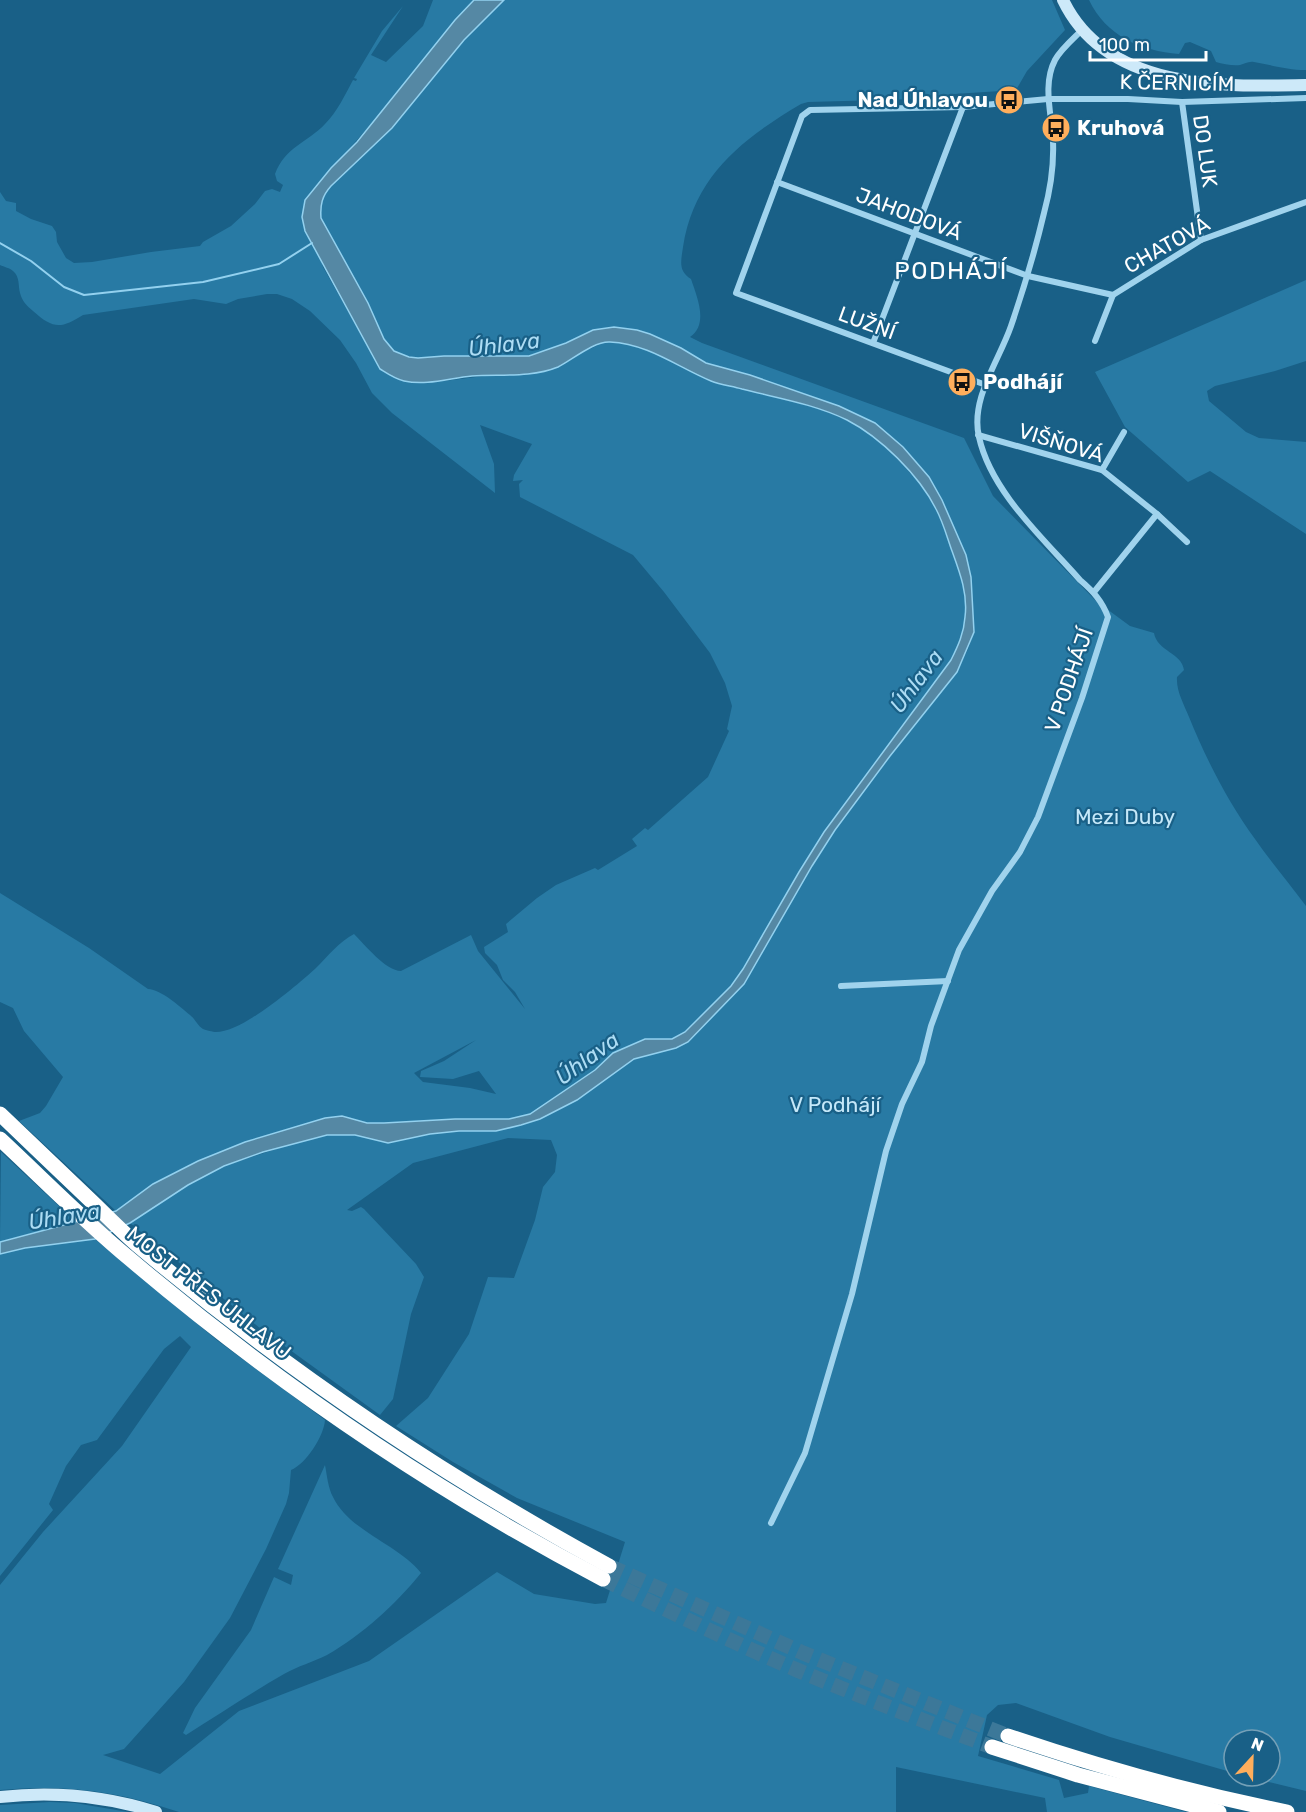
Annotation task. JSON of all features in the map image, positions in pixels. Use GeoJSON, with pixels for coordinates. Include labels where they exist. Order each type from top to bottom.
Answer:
{"type":"FeatureCollection","features":[{"type":"Feature","properties":{"kind":"highway","name":"MOST PŘES ÚHLAVU"},"geometry":{"type":"LineString","coordinates":[[0,1114],[140,1247],[274,1354],[407,1455]]}},
{"type":"Feature","properties":{"kind":"highway","name":"MOST PŘES ÚHLAVU"},"geometry":{"type":"LineString","coordinates":[[1,1139],[129,1259],[266,1366],[407,1455]]}},
{"type":"Feature","properties":{"kind":"highway"},"geometry":{"type":"LineString","coordinates":[[407,1455],[495,1501],[606,1573]]}},
{"type":"Feature","properties":{"kind":"highway"},"geometry":{"type":"LineString","coordinates":[[1008,1736],[1166,1784],[1287,1812]]}},
{"type":"Feature","properties":{"kind":"highway"},"geometry":{"type":"LineString","coordinates":[[993,1747],[1147,1794],[1219,1812]]}},
{"type":"Feature","properties":{"kind":"street"},"geometry":{"type":"LineString","coordinates":[[1063,0],[1082,30],[1117,58],[1134,68],[1152,74],[1231,85],[1306,85]]}},
{"type":"Feature","properties":{"kind":"street","name":"V PODHÁJÍ"},"geometry":{"type":"LineString","coordinates":[[771,1523],[805,1453],[852,1294],[886,1152],[902,1104],[922,1062],[931,1026],[959,950],[992,891],[1020,852],[1038,817],[1082,698],[1108,617],[1104,604],[1073,572],[999,486],[986,461],[978,435],[978,416],[986,385],[1006,340],[1028,276],[1045,209],[1053,142],[1048,99],[1049,80],[1054,61],[1082,30]]}},
{"type":"Feature","properties":{"kind":"street","name":"K ČERNICÍM"},"geometry":{"type":"LineString","coordinates":[[1048,99],[1182,102],[1306,98]]}},
{"type":"Feature","properties":{"kind":"street"},"geometry":{"type":"LineString","coordinates":[[777,182],[802,116],[810,110],[963,107],[1048,99]]}},
{"type":"Feature","properties":{"kind":"street","name":"DO LUK"},"geometry":{"type":"LineString","coordinates":[[1182,102],[1201,240]]}},
{"type":"Feature","properties":{"kind":"street"},"geometry":{"type":"LineString","coordinates":[[873,343],[963,107]]}},
{"type":"Feature","properties":{"kind":"street","name":"JAHODOVÁ"},"geometry":{"type":"LineString","coordinates":[[777,182],[1028,276]]}},
{"type":"Feature","properties":{"kind":"street","name":"LUŽNÍ"},"geometry":{"type":"LineString","coordinates":[[777,182],[736,293],[986,385]]}},
{"type":"Feature","properties":{"kind":"street","name":"CHATOVÁ"},"geometry":{"type":"LineString","coordinates":[[1113,295],[1201,240],[1306,202]]}},
{"type":"Feature","properties":{"kind":"street"},"geometry":{"type":"LineString","coordinates":[[1028,276],[1113,295],[1095,341]]}},
{"type":"Feature","properties":{"kind":"street"},"geometry":{"type":"LineString","coordinates":[[1102,470],[1124,432]]}},
{"type":"Feature","properties":{"kind":"street","name":"VIŠŇOVÁ"},"geometry":{"type":"LineString","coordinates":[[978,435],[1102,470],[1157,514],[1187,542]]}},
{"type":"Feature","properties":{"kind":"street"},"geometry":{"type":"LineString","coordinates":[[1094,592],[1157,514]]}},
{"type":"Feature","properties":{"kind":"street"},"geometry":{"type":"LineString","coordinates":[[841,986],[948,981]]}},
{"type":"Feature","properties":{"kind":"street"},"geometry":{"type":"LineString","coordinates":[[0,1797],[76,1796],[127,1804],[156,1812]]}},
{"type":"Feature","properties":{"kind":"green space"},"geometry":{"type":"Polygon","coordinates":[[[433,0],[474,0],[305,200],[323,267],[380,368],[405,381],[444,381],[557,367],[607,341],[658,353],[712,381],[821,409],[848,421],[871,434],[899,461],[924,488],[937,510],[964,582],[966,616],[961,640],[951,660],[824,832],[743,969],[731,986],[685,1032],[673,1039],[645,1039],[613,1053],[595,1070],[530,1114],[509,1119],[384,1123],[367,1123],[342,1116],[325,1118],[153,1184],[116,1211],[19,1121],[40,1113],[63,1077],[24,1031],[13,1008],[0,1002],[0,893],[89,948],[148,989],[165,995],[190,1015],[201,1028],[211,1031],[227,1030],[240,1025],[269,1007],[354,934],[382,962],[401,971],[471,935],[478,951],[525,1009],[515,992],[503,980],[497,965],[485,953],[484,947],[508,932],[506,924],[556,885],[595,868],[598,870],[637,846],[632,839],[645,828],[648,830],[708,777],[729,731],[727,729],[732,706],[725,683],[710,653],[633,555],[520,497],[519,484],[523,480],[513,481],[514,475],[532,444],[480,425],[494,464],[495,493],[392,413],[372,393],[356,363],[340,340],[310,311],[292,299],[277,294],[267,294],[238,299],[226,304],[194,299],[83,315],[69,323],[57,325],[40,317],[23,301],[15,273],[0,265],[0,192],[6,201],[16,203],[16,211],[52,226],[56,232],[57,242],[66,258],[74,263],[200,246],[231,226],[255,204],[265,191],[272,189],[280,192],[283,185],[277,181],[275,174],[284,157],[325,124],[333,114],[353,80],[356,81],[357,79],[354,78],[382,31],[403,6],[371,55],[386,62],[423,26],[433,0]],[[476,1040],[414,1073],[423,1082],[496,1094],[479,1071],[453,1079],[420,1077],[421,1071],[444,1061],[476,1040]]]}},
{"type":"Feature","properties":{"kind":"green space"},"geometry":{"type":"Polygon","coordinates":[[[504,0],[1052,0],[1065,30],[1027,71],[1016,90],[954,94],[927,101],[916,99],[808,102],[779,117],[741,146],[710,180],[689,222],[681,265],[684,273],[691,279],[700,310],[699,325],[690,337],[964,438],[993,496],[1096,601],[1130,626],[1154,633],[1160,644],[1182,664],[1184,670],[1177,677],[1179,692],[1218,780],[1245,825],[1306,906],[1306,1791],[1282,1785],[1282,1728],[1222,1728],[1222,1770],[1110,1737],[1016,1703],[998,1705],[987,1715],[978,1756],[1059,1780],[1064,1798],[1088,1793],[1089,1786],[1186,1812],[1047,1812],[1045,1798],[896,1767],[896,1812],[179,1812],[134,1799],[91,1791],[46,1788],[0,1790],[0,1585],[43,1532],[122,1446],[191,1347],[180,1336],[164,1349],[97,1440],[81,1445],[66,1466],[49,1504],[53,1510],[0,1576],[0,1254],[25,1248],[95,1239],[218,1341],[325,1420],[313,1449],[297,1467],[291,1470],[286,1504],[266,1549],[230,1618],[184,1682],[124,1749],[103,1755],[160,1774],[239,1711],[369,1661],[497,1572],[534,1594],[595,1604],[606,1603],[625,1542],[517,1498],[396,1426],[428,1398],[469,1334],[488,1277],[514,1278],[535,1220],[543,1187],[555,1172],[557,1155],[551,1140],[508,1138],[413,1163],[347,1210],[352,1211],[361,1207],[364,1209],[416,1264],[424,1277],[411,1314],[393,1399],[380,1415],[261,1329],[130,1223],[188,1185],[224,1166],[304,1140],[327,1135],[355,1135],[388,1143],[430,1134],[496,1131],[540,1119],[577,1100],[634,1059],[676,1048],[688,1042],[744,984],[835,830],[957,672],[974,632],[971,577],[966,555],[942,500],[929,477],[839,406],[750,375],[706,363],[681,348],[637,330],[614,327],[593,330],[566,343],[528,356],[418,358],[394,351],[384,339],[368,303],[321,218],[322,201],[331,186],[392,128],[464,40],[504,0]]]}},
{"type":"Feature","properties":{"kind":"green space"},"geometry":{"type":"Polygon","coordinates":[[[1089,0],[1306,0],[1306,70],[1252,62],[1237,65],[1219,63],[1216,62],[1211,51],[1190,42],[1185,43],[1179,54],[1138,45],[1115,32],[1105,23],[1089,0]]]}},
{"type":"Feature","properties":{"kind":"green space"},"geometry":{"type":"Polygon","coordinates":[[[1306,280],[1306,361],[1215,386],[1207,391],[1209,401],[1246,432],[1259,438],[1306,442],[1306,534],[1210,471],[1188,482],[1125,427],[1095,372],[1306,280]]]}},
{"type":"Feature","properties":{"kind":"green space"},"geometry":{"type":"Polygon","coordinates":[[[1,1152],[75,1221],[0,1242],[1,1152]]]}},
{"type":"Feature","properties":{"kind":"green space"},"geometry":{"type":"Polygon","coordinates":[[[325,1465],[330,1490],[340,1509],[362,1528],[400,1554],[421,1573],[389,1608],[353,1638],[327,1655],[284,1674],[186,1735],[183,1733],[195,1708],[251,1630],[274,1577],[291,1585],[293,1575],[278,1569],[325,1465]]]}},
{"type":"Feature","properties":{"kind":"green space"},"geometry":{"type":"Polygon","coordinates":[[[75,1803],[128,1812],[0,1812],[0,1805],[75,1803]]]}},
{"type":"Feature","properties":{"kind":"shaded area"},"geometry":{"type":"Polygon","coordinates":[[[474,0],[504,0],[464,40],[392,128],[331,186],[322,201],[321,218],[368,303],[384,339],[394,351],[409,357],[529,356],[566,343],[593,330],[614,327],[637,330],[681,348],[706,363],[750,375],[839,406],[875,423],[903,447],[929,477],[942,500],[966,555],[971,577],[974,632],[957,672],[835,830],[744,984],[688,1042],[676,1048],[634,1059],[577,1100],[540,1119],[521,1125],[496,1131],[430,1134],[388,1143],[355,1135],[327,1135],[263,1152],[224,1166],[188,1185],[130,1223],[95,1239],[25,1248],[0,1254],[0,1242],[116,1211],[153,1184],[198,1161],[245,1142],[325,1118],[342,1116],[367,1123],[384,1123],[509,1119],[530,1114],[595,1070],[613,1053],[645,1039],[672,1039],[685,1032],[731,986],[743,969],[824,832],[951,660],[960,639],[966,608],[963,584],[936,509],[920,483],[898,458],[860,427],[847,420],[809,406],[715,382],[637,347],[610,342],[597,344],[558,367],[537,373],[472,376],[421,383],[401,380],[380,369],[305,231],[302,217],[305,200],[331,168],[357,142],[455,20],[474,0]]]}},
{"type":"Feature","properties":{"kind":"waterway"},"geometry":{"type":"LineString","coordinates":[[0,243],[31,261],[64,287],[84,295],[203,282],[279,264],[312,243]]}},
{"type":"Feature","properties":{"kind":"tunnel"},"geometry":{"type":"LineString","coordinates":[[609,1566],[803,1653],[1008,1736]]}},
{"type":"Feature","properties":{"kind":"tunnel"},"geometry":{"type":"LineString","coordinates":[[603,1579],[797,1670],[992,1747]]}},
{"type":"Feature","properties":{"kind":"place","name":"Nad Úhlavou"},"geometry":{"type":"Point","coordinates":[1009,100]}},
{"type":"Feature","properties":{"kind":"place","name":"Kruhová"},"geometry":{"type":"Point","coordinates":[1056,128]}},
{"type":"Feature","properties":{"kind":"place","name":"Podhájí"},"geometry":{"type":"Point","coordinates":[962,382]}},
{"type":"Feature","properties":{"kind":"district","name":"PODHÁJÍ"},"geometry":{"type":"Point","coordinates":[951,271]}},
{"type":"Feature","properties":{"kind":"water label","name":"Úhlava"},"geometry":{"type":"Point","coordinates":[504,344]}},
{"type":"Feature","properties":{"kind":"water label","name":"Úhlava"},"geometry":{"type":"Point","coordinates":[916,681]}},
{"type":"Feature","properties":{"kind":"water label","name":"Úhlava"},"geometry":{"type":"Point","coordinates":[587,1058]}},
{"type":"Feature","properties":{"kind":"water label","name":"Úhlava"},"geometry":{"type":"Point","coordinates":[64,1216]}},
{"type":"Feature","properties":{"kind":"park label","name":"Mezi Duby"},"geometry":{"type":"Point","coordinates":[1125,817]}},
{"type":"Feature","properties":{"kind":"park label","name":"V Podhájí"},"geometry":{"type":"Point","coordinates":[835,1105]}}]}
